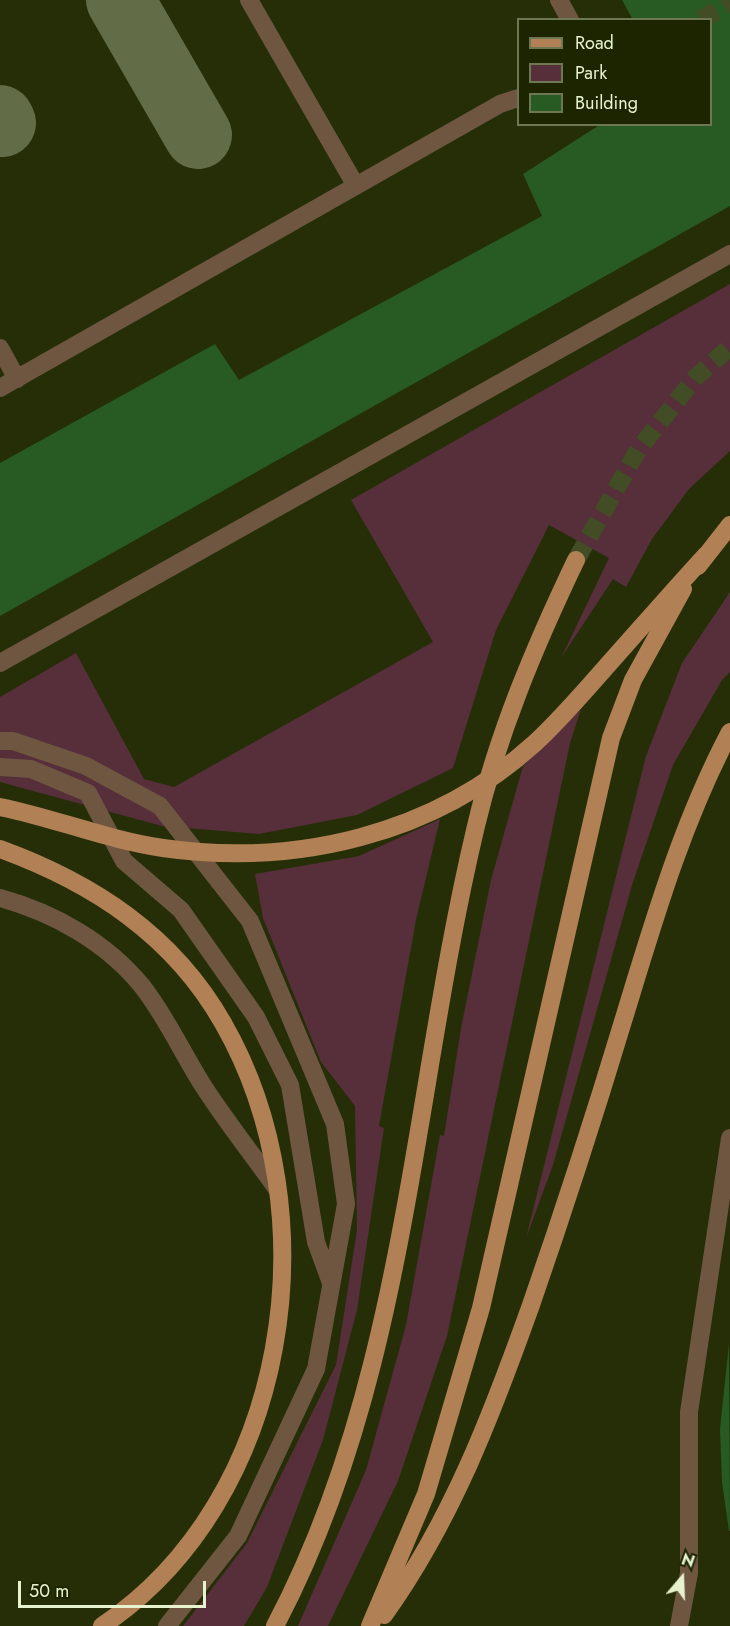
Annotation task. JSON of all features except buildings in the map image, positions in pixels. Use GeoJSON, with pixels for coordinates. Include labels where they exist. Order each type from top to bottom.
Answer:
{"type":"FeatureCollection","features":[{"type":"Feature","properties":{"kind":"main road"},"geometry":{"type":"LineString","coordinates":[[0,807],[161,848],[221,855],[278,854],[323,848],[376,834],[432,811],[480,785],[534,744],[706,555],[730,525]]}},
{"type":"Feature","properties":{"kind":"main road"},"geometry":{"type":"LineString","coordinates":[[370,1626],[426,1494],[460,1388],[507,1200],[550,1000],[611,738],[633,680],[653,640],[672,604],[706,555]]}},
{"type":"Feature","properties":{"kind":"main road"},"geometry":{"type":"LineString","coordinates":[[275,1626],[321,1530],[367,1388],[387,1307],[443,991],[477,825],[501,739],[521,682],[576,560]]}},
{"type":"Feature","properties":{"kind":"main road"},"geometry":{"type":"LineString","coordinates":[[376,1626],[406,1584],[432,1540],[455,1498],[481,1441],[575,1180],[669,870],[708,773],[730,732]]}},
{"type":"Feature","properties":{"kind":"main road"},"geometry":{"type":"LineString","coordinates":[[0,849],[49,867],[101,895],[148,931],[189,974],[223,1022],[249,1075],[267,1131],[277,1189],[281,1255],[278,1326],[263,1396],[246,1447],[228,1485],[203,1526],[175,1562],[146,1592],[102,1626]]}},
{"type":"Feature","properties":{"kind":"street"},"geometry":{"type":"LineString","coordinates":[[249,0],[356,186]]}},
{"type":"Feature","properties":{"kind":"street"},"geometry":{"type":"LineString","coordinates":[[559,0],[569,18]]}},
{"type":"Feature","properties":{"kind":"street"},"geometry":{"type":"LineString","coordinates":[[0,388],[500,104],[517,99]]}},
{"type":"Feature","properties":{"kind":"street"},"geometry":{"type":"LineString","coordinates":[[0,663],[730,254]]}},
{"type":"Feature","properties":{"kind":"street"},"geometry":{"type":"LineString","coordinates":[[0,348],[17,379]]}},
{"type":"Feature","properties":{"kind":"street"},"geometry":{"type":"LineString","coordinates":[[0,741],[13,741],[86,766],[160,806],[250,921],[335,1124],[346,1204],[316,1369],[238,1536],[167,1626]]}},
{"type":"Feature","properties":{"kind":"street"},"geometry":{"type":"LineString","coordinates":[[0,767],[31,769],[88,793],[124,861],[181,910],[256,1017],[290,1085],[316,1242],[332,1284]]}},
{"type":"Feature","properties":{"kind":"street"},"geometry":{"type":"LineString","coordinates":[[0,898],[51,916],[85,936],[115,958],[142,987],[204,1087],[277,1189]]}},
{"type":"Feature","properties":{"kind":"street"},"geometry":{"type":"LineString","coordinates":[[679,1626],[689,1573],[689,1412],[730,1138]]}},
{"type":"Feature","properties":{"kind":"green space"},"geometry":{"type":"Polygon","coordinates":[[[730,284],[730,451],[689,489],[652,539],[626,587],[613,579],[561,658],[609,558],[549,525],[496,630],[453,768],[357,815],[259,834],[162,826],[0,782],[0,697],[76,653],[144,779],[174,787],[433,642],[351,500],[730,284]]]}},
{"type":"Feature","properties":{"kind":"green space"},"geometry":{"type":"Polygon","coordinates":[[[730,592],[730,672],[722,680],[673,765],[633,882],[553,1165],[526,1238],[646,756],[682,663],[730,592]]]}},
{"type":"Feature","properties":{"kind":"green space"},"geometry":{"type":"Polygon","coordinates":[[[581,709],[570,743],[447,1336],[398,1481],[328,1626],[298,1626],[366,1470],[406,1325],[440,1135],[444,1136],[461,1028],[491,880],[523,766],[581,709]]]}},
{"type":"Feature","properties":{"kind":"green space"},"geometry":{"type":"Polygon","coordinates":[[[440,819],[416,920],[379,1126],[384,1128],[357,1310],[323,1440],[267,1587],[244,1626],[183,1626],[247,1543],[336,1365],[357,1230],[355,1106],[321,1062],[263,918],[255,874],[359,856],[440,819]]]}},
{"type":"Feature","properties":{"kind":"taxiway"},"geometry":{"type":"LineString","coordinates":[[120,0],[198,135]]}},
{"type":"Feature","properties":{"kind":"taxiway"},"geometry":{"type":"LineString","coordinates":[[0,119],[2,123]]}},
{"type":"Feature","properties":{"kind":"tunnel"},"geometry":{"type":"LineString","coordinates":[[704,18],[730,2]]}},
{"type":"Feature","properties":{"kind":"tunnel"},"geometry":{"type":"LineString","coordinates":[[576,560],[638,450],[695,378],[730,347]]}}]}
